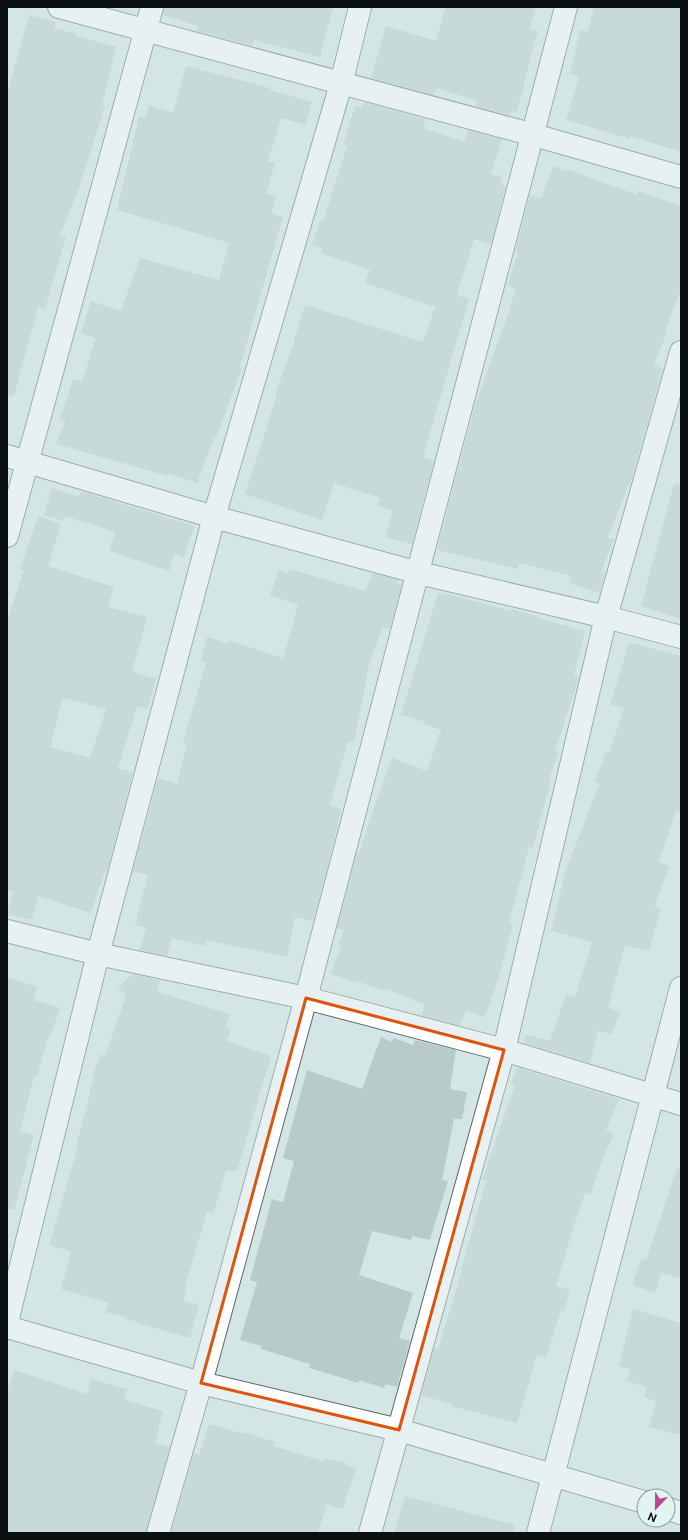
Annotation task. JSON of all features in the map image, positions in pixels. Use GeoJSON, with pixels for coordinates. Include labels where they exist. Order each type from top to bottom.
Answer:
{"type":"FeatureCollection","features":[{"type":"Feature","properties":{"kind":"street"},"geometry":{"type":"LineString","coordinates":[[59,7],[534,135],[681,178]]}},
{"type":"Feature","properties":{"kind":"street"},"geometry":{"type":"LineString","coordinates":[[7,536],[17,458],[152,7]]}},
{"type":"Feature","properties":{"kind":"street"},"geometry":{"type":"LineString","coordinates":[[7,1322],[98,954],[214,517],[341,84],[360,7]]}},
{"type":"Feature","properties":{"kind":"street"},"geometry":{"type":"LineString","coordinates":[[158,1533],[202,1383],[306,998],[419,574],[566,7]]}},
{"type":"Feature","properties":{"kind":"street"},"geometry":{"type":"LineString","coordinates":[[370,1533],[504,1050],[606,618],[681,352]]}},
{"type":"Feature","properties":{"kind":"street"},"geometry":{"type":"LineString","coordinates":[[17,458],[214,517],[419,574],[681,637]]}},
{"type":"Feature","properties":{"kind":"street"},"geometry":{"type":"LineString","coordinates":[[7,931],[98,954],[306,998],[504,1050],[681,1104]]}},
{"type":"Feature","properties":{"kind":"street"},"geometry":{"type":"LineString","coordinates":[[538,1533],[681,988]]}},
{"type":"Feature","properties":{"kind":"street"},"geometry":{"type":"LineString","coordinates":[[7,1327],[202,1383],[399,1430],[636,1500]]}},
{"type":"Feature","properties":{"kind":"highlighted area"},"geometry":{"type":"Polygon","coordinates":[[[306,998],[504,1050],[399,1430],[201,1383],[306,998]]]}},
{"type":"Feature","properties":{"kind":"building"},"geometry":{"type":"Polygon","coordinates":[[[164,7],[333,7],[320,57],[254,40],[252,46],[196,31],[198,26],[163,15],[164,7]]]}},
{"type":"Feature","properties":{"kind":"building"},"geometry":{"type":"Polygon","coordinates":[[[446,7],[536,7],[530,29],[538,31],[523,87],[524,88],[516,112],[511,110],[510,115],[476,106],[477,101],[437,88],[434,95],[371,78],[386,26],[436,41],[446,7]]]}},
{"type":"Feature","properties":{"kind":"building"},"geometry":{"type":"Polygon","coordinates":[[[594,7],[681,7],[681,152],[630,136],[630,139],[566,120],[579,77],[570,74],[580,30],[588,32],[594,7]]]}},
{"type":"Feature","properties":{"kind":"building"},"geometry":{"type":"Polygon","coordinates":[[[29,15],[56,22],[54,28],[76,34],[76,36],[116,47],[102,105],[105,106],[79,188],[60,236],[66,237],[45,309],[38,307],[14,396],[7,395],[7,95],[29,15]]]}},
{"type":"Feature","properties":{"kind":"building"},"geometry":{"type":"Polygon","coordinates":[[[186,66],[270,88],[270,90],[312,102],[306,125],[281,118],[268,161],[275,163],[266,193],[276,196],[271,213],[283,217],[240,367],[242,368],[216,438],[214,437],[197,483],[168,473],[168,476],[56,444],[65,421],[60,419],[73,379],[82,382],[96,338],[81,333],[91,301],[121,311],[140,258],[219,280],[229,243],[117,210],[139,116],[145,118],[149,105],[173,113],[186,66]]]}},
{"type":"Feature","properties":{"kind":"building"},"geometry":{"type":"Polygon","coordinates":[[[364,102],[426,119],[423,128],[464,142],[468,130],[502,139],[491,174],[503,177],[500,184],[506,186],[491,244],[474,239],[457,295],[469,299],[423,457],[434,461],[412,544],[385,537],[393,511],[378,506],[380,498],[334,483],[322,520],[245,494],[277,395],[275,394],[295,340],[305,305],[423,342],[435,307],[365,283],[370,270],[321,253],[322,248],[312,245],[320,220],[323,221],[347,146],[343,145],[355,106],[362,108],[364,102]]]}},
{"type":"Feature","properties":{"kind":"building"},"geometry":{"type":"Polygon","coordinates":[[[553,166],[566,171],[567,169],[637,195],[638,191],[681,206],[681,289],[665,331],[667,332],[654,365],[663,369],[633,474],[608,537],[614,539],[601,572],[605,573],[600,593],[568,583],[571,576],[519,563],[518,569],[437,550],[475,405],[516,289],[507,286],[518,253],[515,252],[530,195],[541,198],[553,166]]]}},
{"type":"Feature","properties":{"kind":"building"},"geometry":{"type":"Polygon","coordinates":[[[674,484],[681,485],[681,619],[641,606],[674,484]]]}},
{"type":"Feature","properties":{"kind":"building"},"geometry":{"type":"Polygon","coordinates":[[[52,488],[79,497],[81,491],[194,526],[184,557],[174,553],[169,571],[109,551],[115,532],[65,516],[64,521],[44,515],[52,488]]]}},
{"type":"Feature","properties":{"kind":"building"},"geometry":{"type":"Polygon","coordinates":[[[38,516],[61,524],[48,566],[114,587],[108,607],[147,617],[132,672],[156,679],[147,709],[137,706],[118,768],[133,772],[107,871],[105,871],[91,913],[38,896],[32,920],[7,914],[13,892],[7,890],[7,621],[24,570],[20,569],[38,516]],[[63,698],[50,747],[90,758],[106,709],[63,698]]]}},
{"type":"Feature","properties":{"kind":"building"},"geometry":{"type":"Polygon","coordinates":[[[289,569],[365,591],[373,573],[398,580],[397,583],[402,585],[390,629],[382,628],[369,665],[354,743],[348,741],[330,805],[341,809],[333,846],[313,921],[295,917],[287,957],[206,940],[205,946],[172,938],[167,956],[140,950],[146,928],[135,925],[148,875],[133,871],[158,778],[177,784],[187,744],[183,743],[206,663],[201,661],[207,637],[227,643],[228,640],[283,658],[298,605],[270,595],[279,570],[288,573],[289,569]]]}},
{"type":"Feature","properties":{"kind":"building"},"geometry":{"type":"Polygon","coordinates":[[[438,593],[449,594],[511,611],[511,609],[538,616],[537,618],[585,631],[574,675],[579,678],[555,751],[559,752],[549,779],[551,780],[533,848],[529,847],[509,923],[513,924],[499,977],[485,1017],[466,1011],[460,1026],[422,1016],[425,1005],[388,989],[387,992],[357,981],[356,983],[331,974],[341,946],[338,944],[344,930],[337,928],[357,853],[359,854],[392,758],[427,771],[441,730],[424,724],[425,722],[401,715],[438,593]]]}},
{"type":"Feature","properties":{"kind":"building"},"geometry":{"type":"Polygon","coordinates":[[[631,643],[681,656],[681,813],[676,811],[659,862],[670,866],[654,906],[661,908],[649,951],[625,945],[608,1008],[620,1012],[612,1035],[598,1030],[590,1063],[524,1043],[526,1035],[550,1041],[566,994],[575,997],[592,942],[551,931],[566,869],[600,783],[595,782],[606,752],[609,754],[624,708],[610,704],[628,644],[631,643]]]}},
{"type":"Feature","properties":{"kind":"building"},"geometry":{"type":"Polygon","coordinates":[[[133,974],[160,980],[157,992],[230,1014],[226,1027],[231,1029],[227,1041],[271,1056],[237,1171],[226,1171],[213,1214],[207,1212],[185,1287],[187,1287],[183,1301],[199,1305],[190,1338],[137,1323],[138,1322],[126,1319],[126,1317],[105,1312],[108,1303],[61,1289],[71,1251],[49,1245],[78,1147],[76,1146],[89,1099],[95,1069],[101,1054],[105,1056],[126,996],[118,987],[133,974]]]}},
{"type":"Feature","properties":{"kind":"building"},"geometry":{"type":"Polygon","coordinates":[[[7,977],[37,987],[34,1000],[60,1008],[50,1037],[48,1036],[37,1077],[34,1076],[20,1131],[34,1135],[14,1210],[7,1209],[7,977]]]}},
{"type":"Feature","properties":{"kind":"building"},"geometry":{"type":"Polygon","coordinates":[[[381,1037],[392,1042],[394,1038],[413,1045],[415,1040],[456,1050],[450,1089],[467,1092],[462,1119],[454,1119],[442,1180],[448,1181],[430,1240],[412,1236],[411,1240],[372,1231],[359,1275],[413,1293],[399,1338],[410,1341],[397,1387],[385,1384],[384,1388],[359,1380],[359,1383],[309,1368],[310,1364],[261,1349],[261,1346],[240,1340],[257,1282],[250,1280],[272,1199],[283,1202],[294,1161],[283,1158],[307,1070],[362,1089],[381,1037]]]}},
{"type":"Feature","properties":{"kind":"building"},"geometry":{"type":"Polygon","coordinates":[[[517,1067],[619,1099],[606,1130],[614,1134],[605,1153],[590,1195],[585,1193],[556,1286],[570,1290],[564,1311],[561,1310],[546,1358],[537,1355],[517,1423],[451,1406],[451,1404],[421,1395],[434,1348],[438,1349],[462,1271],[486,1181],[482,1180],[515,1085],[511,1083],[517,1067]]]}},
{"type":"Feature","properties":{"kind":"building"},"geometry":{"type":"Polygon","coordinates":[[[677,1168],[681,1169],[681,1278],[661,1273],[655,1293],[632,1285],[641,1259],[646,1260],[677,1168]]]}},
{"type":"Feature","properties":{"kind":"building"},"geometry":{"type":"Polygon","coordinates":[[[633,1309],[681,1323],[681,1435],[649,1427],[656,1401],[644,1397],[647,1387],[627,1381],[630,1369],[619,1366],[633,1309]]]}},
{"type":"Feature","properties":{"kind":"building"},"geometry":{"type":"Polygon","coordinates":[[[14,1370],[87,1394],[91,1379],[127,1389],[124,1400],[163,1411],[155,1443],[170,1447],[146,1533],[7,1533],[7,1392],[14,1370]]]}},
{"type":"Feature","properties":{"kind":"building"},"geometry":{"type":"Polygon","coordinates":[[[209,1424],[244,1434],[245,1432],[275,1442],[273,1446],[323,1461],[324,1458],[346,1463],[346,1465],[356,1468],[343,1509],[327,1504],[318,1533],[171,1533],[194,1453],[199,1455],[209,1424]]]}},
{"type":"Feature","properties":{"kind":"building"},"geometry":{"type":"Polygon","coordinates":[[[405,1496],[515,1525],[514,1533],[394,1533],[405,1496]]]}}]}
